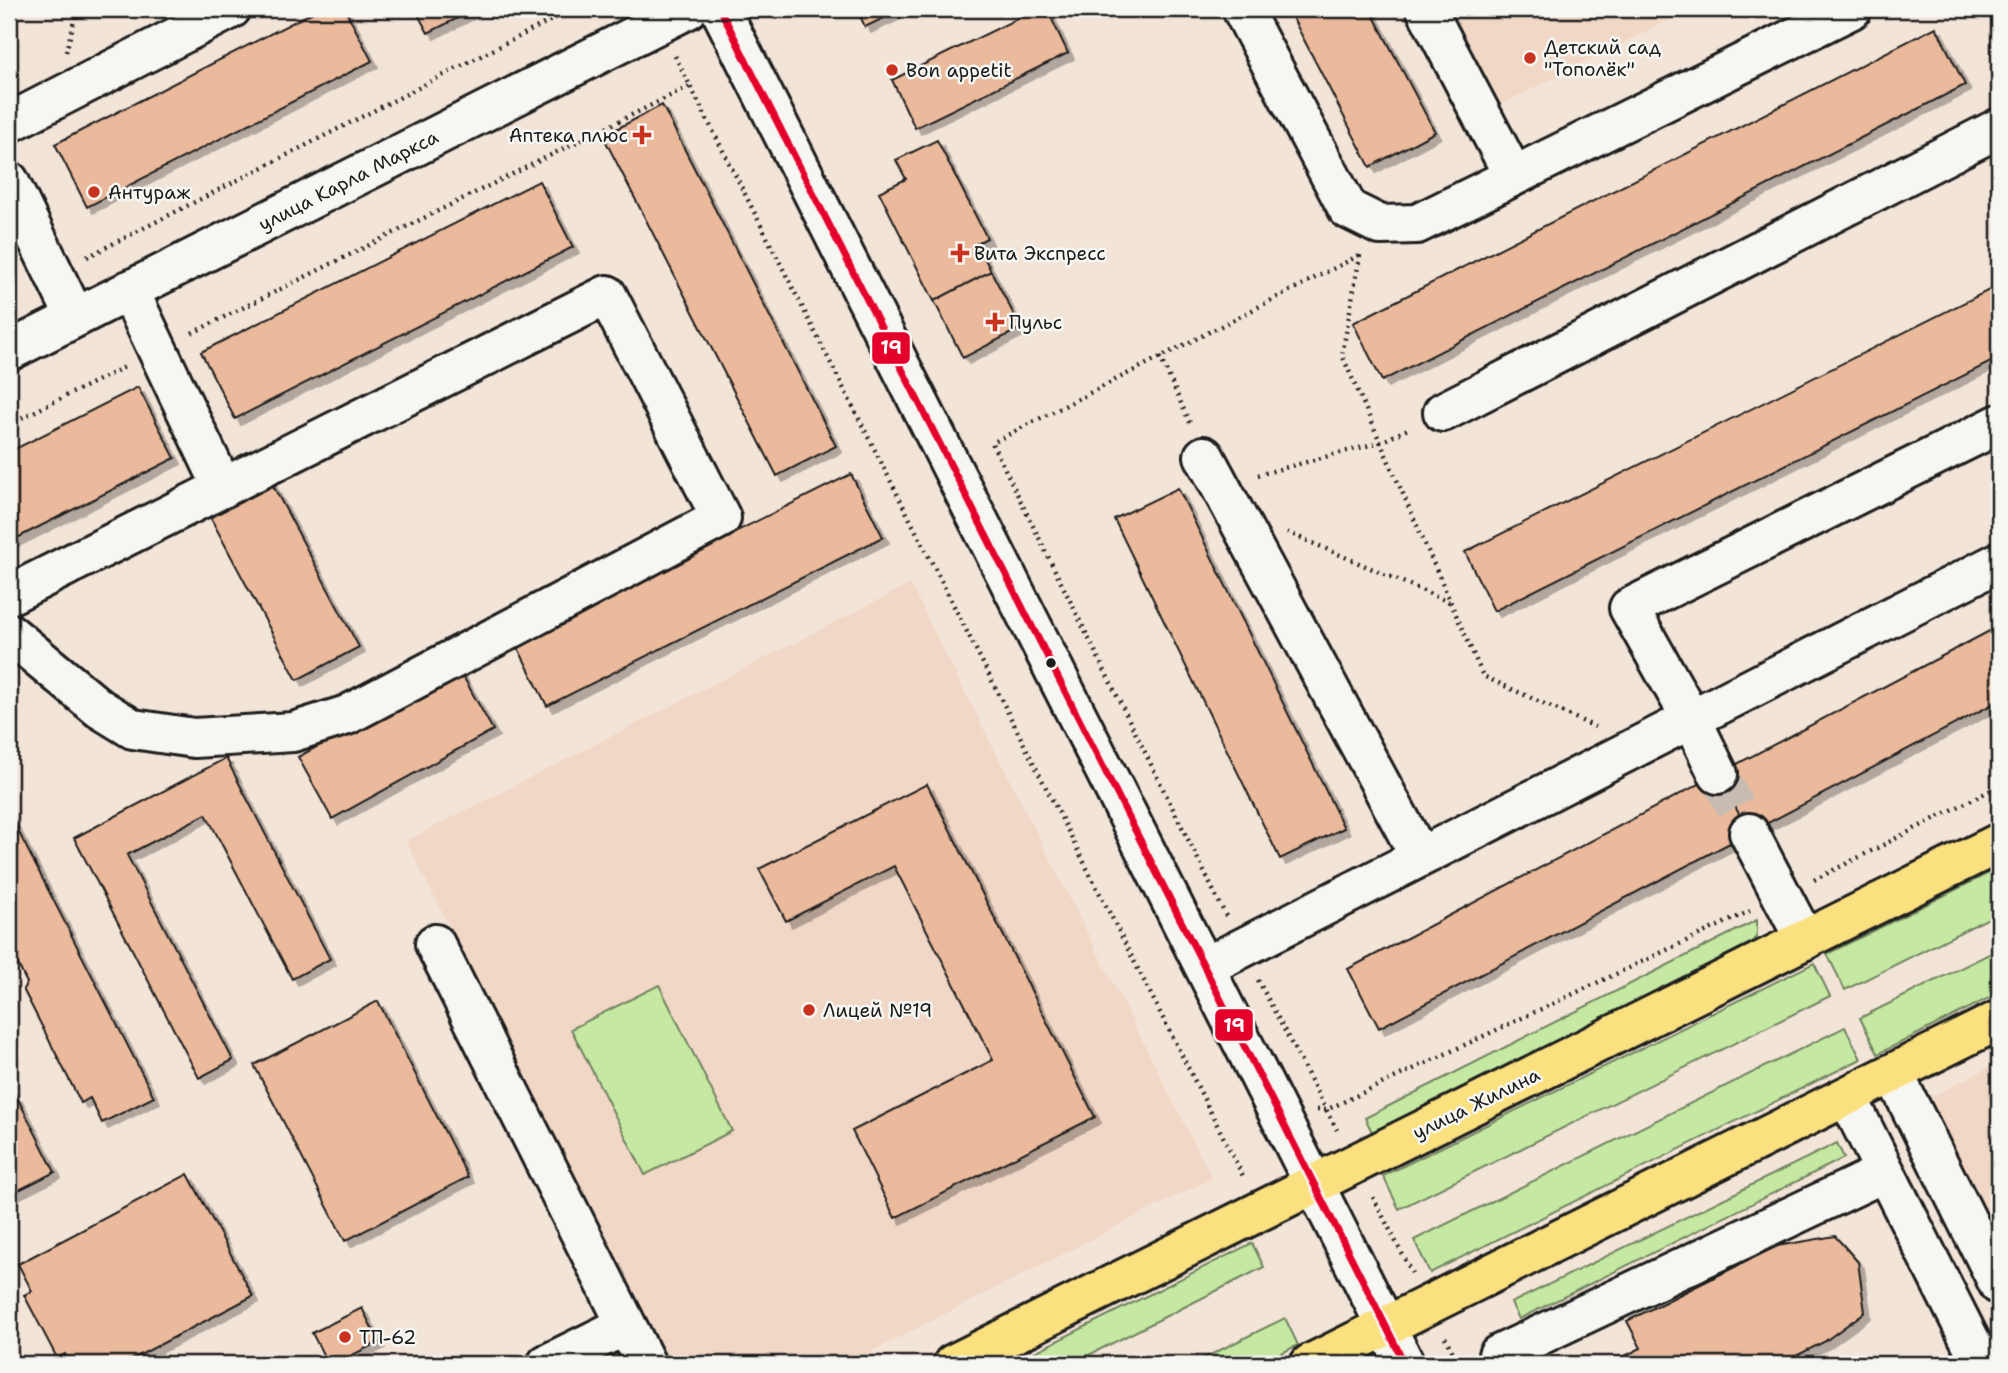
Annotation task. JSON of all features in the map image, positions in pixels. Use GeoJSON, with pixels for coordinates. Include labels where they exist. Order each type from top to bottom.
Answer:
{"type":"FeatureCollection","features":[{"type":"Feature","properties":{"kind":"main road","name":"улица Жилина"},"geometry":{"type":"LineString","coordinates":[[953,1364],[1999,843]]}},
{"type":"Feature","properties":{"kind":"main road"},"geometry":{"type":"LineString","coordinates":[[1310,1364],[1848,1098],[1999,1020]]}},
{"type":"Feature","properties":{"kind":"street"},"geometry":{"type":"LineString","coordinates":[[9,123],[231,9]]}},
{"type":"Feature","properties":{"kind":"street"},"geometry":{"type":"LineString","coordinates":[[720,9],[1405,1364]]}},
{"type":"Feature","properties":{"kind":"street"},"geometry":{"type":"LineString","coordinates":[[1242,9],[1348,209],[1380,225],[1416,224],[1852,9]]}},
{"type":"Feature","properties":{"kind":"street"},"geometry":{"type":"LineString","coordinates":[[1426,9],[1513,175]]}},
{"type":"Feature","properties":{"kind":"street","name":"улица Карла Маркса"},"geometry":{"type":"LineString","coordinates":[[9,351],[673,16]]}},
{"type":"Feature","properties":{"kind":"street"},"geometry":{"type":"LineString","coordinates":[[1443,412],[1999,128]]}},
{"type":"Feature","properties":{"kind":"street"},"geometry":{"type":"LineString","coordinates":[[9,181],[75,317]]}},
{"type":"Feature","properties":{"kind":"street"},"geometry":{"type":"LineString","coordinates":[[129,290],[223,488]]}},
{"type":"Feature","properties":{"kind":"street"},"geometry":{"type":"LineString","coordinates":[[9,595],[607,295],[721,518],[347,715],[293,732],[194,738],[133,729],[99,708],[9,633]]}},
{"type":"Feature","properties":{"kind":"street"},"geometry":{"type":"LineString","coordinates":[[1718,774],[1692,720],[1629,608],[1999,424]]}},
{"type":"Feature","properties":{"kind":"street"},"geometry":{"type":"LineString","coordinates":[[1219,483],[1420,857]]}},
{"type":"Feature","properties":{"kind":"street"},"geometry":{"type":"LineString","coordinates":[[1205,967],[1999,562]]}},
{"type":"Feature","properties":{"kind":"street"},"geometry":{"type":"LineString","coordinates":[[1749,833],[1805,940]]}},
{"type":"Feature","properties":{"kind":"street"},"geometry":{"type":"LineString","coordinates":[[435,944],[646,1364]]}},
{"type":"Feature","properties":{"kind":"street"},"geometry":{"type":"LineString","coordinates":[[1894,1074],[1999,1284]]}},
{"type":"Feature","properties":{"kind":"street"},"geometry":{"type":"LineString","coordinates":[[1848,1098],[1982,1364]]}},
{"type":"Feature","properties":{"kind":"street"},"geometry":{"type":"LineString","coordinates":[[1502,1364],[1498,1355],[1885,1172]]}},
{"type":"Feature","properties":{"kind":"street"},"geometry":{"type":"LineString","coordinates":[[547,1364],[626,1325]]}},
{"type":"Feature","properties":{"kind":"path"},"geometry":{"type":"LineString","coordinates":[[9,298],[573,9]]}},
{"type":"Feature","properties":{"kind":"path"},"geometry":{"type":"LineString","coordinates":[[673,16],[690,86],[1260,1210]]}},
{"type":"Feature","properties":{"kind":"path"},"geometry":{"type":"LineString","coordinates":[[9,424],[690,86]]}},
{"type":"Feature","properties":{"kind":"path"},"geometry":{"type":"LineString","coordinates":[[1393,1235],[1241,948],[992,443],[1416,224]]}},
{"type":"Feature","properties":{"kind":"path"},"geometry":{"type":"LineString","coordinates":[[1358,256],[1342,355],[1483,676],[1638,746]]}},
{"type":"Feature","properties":{"kind":"path"},"geometry":{"type":"LineString","coordinates":[[1160,357],[1219,483],[1451,603]]}},
{"type":"Feature","properties":{"kind":"path"},"geometry":{"type":"LineString","coordinates":[[1219,483],[1381,442],[1443,412]]}},
{"type":"Feature","properties":{"kind":"path"},"geometry":{"type":"LineString","coordinates":[[1277,1110],[1326,1110],[1781,896],[1999,786]]}},
{"type":"Feature","properties":{"kind":"shaded area","name":"Детский сад \"Тополёк\""},"geometry":{"type":"Polygon","coordinates":[[[1444,9],[1690,9],[1494,108],[1444,9]]]}},
{"type":"Feature","properties":{"kind":"shaded area","name":"Лицей №19"},"geometry":{"type":"Polygon","coordinates":[[[910,584],[1212,1178],[847,1364],[671,1364],[406,841],[910,584]]]}},
{"type":"Feature","properties":{"kind":"shaded area"},"geometry":{"type":"Polygon","coordinates":[[[1999,1062],[1999,1250],[1923,1101],[1999,1062]]]}},
{"type":"Feature","properties":{"kind":"green space"},"geometry":{"type":"Polygon","coordinates":[[[1999,868],[1999,913],[1845,990],[1827,954],[1999,868]]]}},
{"type":"Feature","properties":{"kind":"green space"},"geometry":{"type":"Polygon","coordinates":[[[1757,920],[1754,941],[1373,1134],[1365,1118],[1757,920]]]}},
{"type":"Feature","properties":{"kind":"green space"},"geometry":{"type":"Polygon","coordinates":[[[1999,949],[1999,993],[1878,1054],[1860,1018],[1999,949]]]}},
{"type":"Feature","properties":{"kind":"green space"},"geometry":{"type":"Polygon","coordinates":[[[1814,963],[1830,996],[1399,1209],[1383,1176],[1814,963]]]}},
{"type":"Feature","properties":{"kind":"green space"},"geometry":{"type":"Polygon","coordinates":[[[659,985],[732,1131],[645,1175],[571,1029],[659,985]]]}},
{"type":"Feature","properties":{"kind":"green space"},"geometry":{"type":"Polygon","coordinates":[[[1845,1027],[1861,1059],[1430,1273],[1414,1240],[1845,1027]]]}},
{"type":"Feature","properties":{"kind":"green space"},"geometry":{"type":"Polygon","coordinates":[[[1837,1143],[1844,1158],[1519,1319],[1511,1303],[1837,1143]]]}},
{"type":"Feature","properties":{"kind":"green space"},"geometry":{"type":"Polygon","coordinates":[[[1252,1243],[1264,1267],[1071,1364],[1011,1364],[1252,1243]]]}},
{"type":"Feature","properties":{"kind":"green space"},"geometry":{"type":"Polygon","coordinates":[[[1285,1318],[1298,1345],[1259,1364],[1192,1364],[1285,1318]]]}},
{"type":"Feature","properties":{"kind":"building"},"geometry":{"type":"Polygon","coordinates":[[[319,9],[345,9],[372,61],[87,207],[55,144],[319,9]]]}},
{"type":"Feature","properties":{"kind":"building"},"geometry":{"type":"Polygon","coordinates":[[[415,9],[476,9],[428,33],[415,9]]]}},
{"type":"Feature","properties":{"kind":"building"},"geometry":{"type":"Polygon","coordinates":[[[857,9],[903,9],[865,27],[857,9]]]}},
{"type":"Feature","properties":{"kind":"building"},"geometry":{"type":"Polygon","coordinates":[[[1037,9],[1047,9],[1068,53],[915,128],[892,80],[1037,9]]]}},
{"type":"Feature","properties":{"kind":"building"},"geometry":{"type":"Polygon","coordinates":[[[1288,9],[1370,9],[1435,132],[1370,167],[1288,9]]]}},
{"type":"Feature","properties":{"kind":"building"},"geometry":{"type":"Polygon","coordinates":[[[1936,27],[1965,85],[1382,381],[1353,323],[1936,27]]]}},
{"type":"Feature","properties":{"kind":"building"},"geometry":{"type":"Polygon","coordinates":[[[662,105],[836,446],[777,476],[603,136],[662,105]]]}},
{"type":"Feature","properties":{"kind":"building"},"geometry":{"type":"Polygon","coordinates":[[[937,140],[987,238],[977,243],[991,271],[934,301],[879,192],[906,179],[896,160],[937,140]]]}},
{"type":"Feature","properties":{"kind":"building"},"geometry":{"type":"Polygon","coordinates":[[[539,181],[573,247],[235,419],[201,352],[539,181]]]}},
{"type":"Feature","properties":{"kind":"building"},"geometry":{"type":"Polygon","coordinates":[[[991,271],[1021,328],[963,358],[934,301],[991,271]]]}},
{"type":"Feature","properties":{"kind":"building"},"geometry":{"type":"Polygon","coordinates":[[[1999,285],[1999,358],[1494,611],[1465,552],[1999,285]]]}},
{"type":"Feature","properties":{"kind":"building"},"geometry":{"type":"Polygon","coordinates":[[[138,387],[175,458],[9,542],[9,452],[138,387]]]}},
{"type":"Feature","properties":{"kind":"building"},"geometry":{"type":"Polygon","coordinates":[[[851,474],[883,537],[547,706],[515,642],[851,474]]]}},
{"type":"Feature","properties":{"kind":"building"},"geometry":{"type":"Polygon","coordinates":[[[270,480],[359,647],[297,680],[208,513],[270,480]]]}},
{"type":"Feature","properties":{"kind":"building"},"geometry":{"type":"Polygon","coordinates":[[[1178,488],[1344,828],[1280,859],[1114,519],[1178,488]]]}},
{"type":"Feature","properties":{"kind":"building"},"geometry":{"type":"Polygon","coordinates":[[[1999,626],[1999,701],[1749,833],[1718,774],[1999,626]]]}},
{"type":"Feature","properties":{"kind":"building"},"geometry":{"type":"Polygon","coordinates":[[[459,669],[493,730],[332,819],[298,757],[459,669]]]}},
{"type":"Feature","properties":{"kind":"building"},"geometry":{"type":"Polygon","coordinates":[[[226,758],[330,959],[292,979],[206,814],[127,855],[233,1060],[199,1078],[74,838],[226,758]]]}},
{"type":"Feature","properties":{"kind":"building"},"geometry":{"type":"Polygon","coordinates":[[[1718,774],[1749,833],[1379,1028],[1348,969],[1718,774]]]}},
{"type":"Feature","properties":{"kind":"building"},"geometry":{"type":"Polygon","coordinates":[[[927,784],[1095,1117],[895,1218],[852,1131],[993,1060],[894,866],[786,921],[759,869],[927,784]]]}},
{"type":"Feature","properties":{"kind":"building"},"geometry":{"type":"Polygon","coordinates":[[[9,813],[154,1097],[102,1123],[90,1098],[81,1103],[23,989],[27,983],[9,946],[9,813]]]}},
{"type":"Feature","properties":{"kind":"building"},"geometry":{"type":"Polygon","coordinates":[[[378,1001],[468,1177],[345,1241],[254,1065],[378,1001]]]}},
{"type":"Feature","properties":{"kind":"building"},"geometry":{"type":"Polygon","coordinates":[[[16,1095],[55,1172],[9,1195],[9,1099],[16,1095]]]}},
{"type":"Feature","properties":{"kind":"building"},"geometry":{"type":"Polygon","coordinates":[[[188,1174],[253,1296],[123,1364],[70,1364],[65,1354],[57,1358],[24,1295],[32,1291],[18,1264],[188,1174]]]}},
{"type":"Feature","properties":{"kind":"building"},"geometry":{"type":"Polygon","coordinates":[[[1835,1236],[1858,1262],[1865,1312],[1824,1342],[1780,1364],[1609,1364],[1641,1348],[1627,1321],[1777,1246],[1835,1236]]]}},
{"type":"Feature","properties":{"kind":"building","name":"ТП-62"},"geometry":{"type":"Polygon","coordinates":[[[362,1308],[379,1342],[334,1364],[328,1364],[312,1333],[362,1308]]]}},
{"type":"Feature","properties":{"kind":"building"},"geometry":{"type":"Polygon","coordinates":[[[615,1346],[625,1364],[582,1364],[615,1346]]]}},
{"type":"Feature","properties":{"kind":"tunnel"},"geometry":{"type":"LineString","coordinates":[[1718,774],[1749,833]]}},
{"type":"Feature","properties":{"kind":"transit line","name":"19"},"geometry":{"type":"LineString","coordinates":[[720,9],[1405,1364]]}},
{"type":"Feature","properties":{"kind":"place","name":"Детский сад \"Тополёк\""},"geometry":{"type":"Point","coordinates":[1530,58]}},
{"type":"Feature","properties":{"kind":"place","name":"Bon appetit"},"geometry":{"type":"Point","coordinates":[892,70]}},
{"type":"Feature","properties":{"kind":"place","name":"Аптека плюс"},"geometry":{"type":"Point","coordinates":[642,135]}},
{"type":"Feature","properties":{"kind":"place","name":"Антураж"},"geometry":{"type":"Point","coordinates":[94,192]}},
{"type":"Feature","properties":{"kind":"place","name":"Вита Экспресс"},"geometry":{"type":"Point","coordinates":[960,253]}},
{"type":"Feature","properties":{"kind":"place","name":"Пульс"},"geometry":{"type":"Point","coordinates":[995,322]}},
{"type":"Feature","properties":{"kind":"place","name":"Лицей №19"},"geometry":{"type":"Point","coordinates":[809,1010]}},
{"type":"Feature","properties":{"kind":"place","name":"ТП-62"},"geometry":{"type":"Point","coordinates":[345,1337]}}]}
